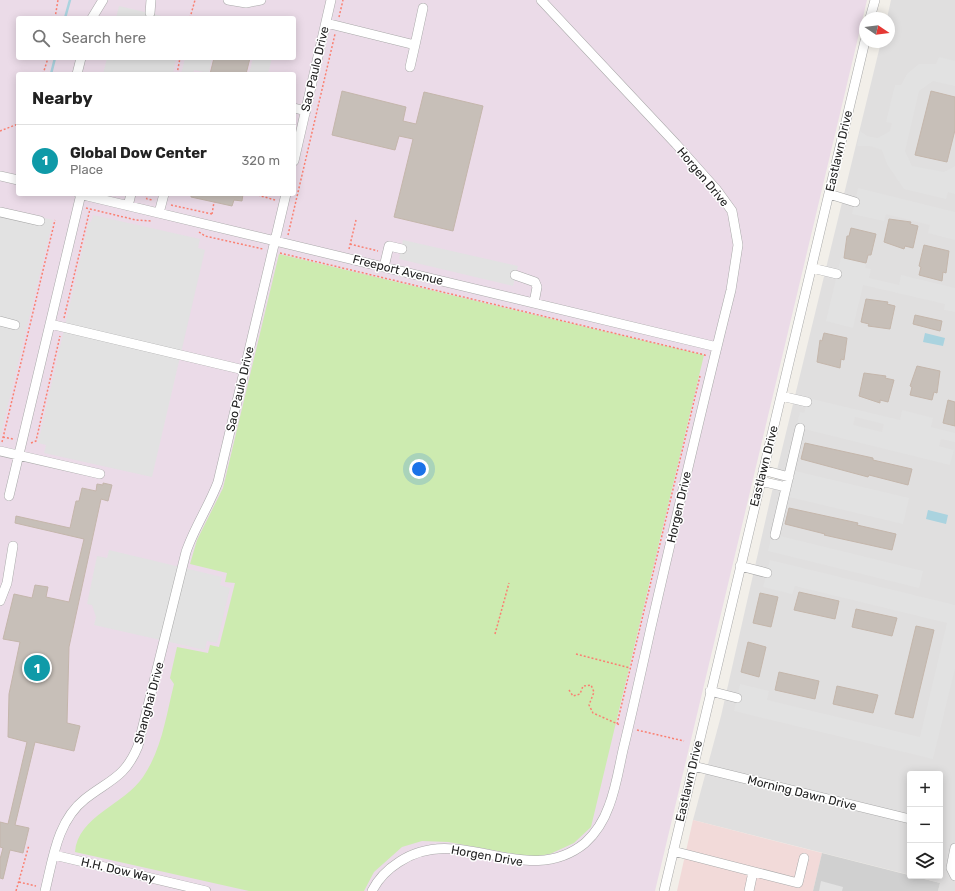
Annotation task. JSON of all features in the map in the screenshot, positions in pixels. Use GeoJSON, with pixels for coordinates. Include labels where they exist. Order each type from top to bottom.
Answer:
{"type":"FeatureCollection","features":[{"type":"Feature","properties":{"kind":"street"},"geometry":{"type":"LineString","coordinates":[[93,16],[103,0]]}},
{"type":"Feature","properties":{"kind":"street"},"geometry":{"type":"LineString","coordinates":[[150,13],[151,0]]}},
{"type":"Feature","properties":{"kind":"street"},"geometry":{"type":"LineString","coordinates":[[228,0],[246,3],[261,0]]}},
{"type":"Feature","properties":{"kind":"street","name":"Sao Paulo Drive"},"geometry":{"type":"LineString","coordinates":[[296,153],[331,0]]}},
{"type":"Feature","properties":{"kind":"street","name":"Horgen Drive"},"geometry":{"type":"LineString","coordinates":[[372,891],[388,870],[408,856],[442,848],[526,864],[548,863],[573,853],[596,831],[604,818],[610,804],[731,290],[738,245],[732,211],[716,189],[676,144],[541,0]]}},
{"type":"Feature","properties":{"kind":"street"},"geometry":{"type":"LineString","coordinates":[[872,12],[875,0]]}},
{"type":"Feature","properties":{"kind":"street"},"geometry":{"type":"LineString","coordinates":[[410,67],[423,8]]}},
{"type":"Feature","properties":{"kind":"street"},"geometry":{"type":"LineString","coordinates":[[326,23],[415,45]]}},
{"type":"Feature","properties":{"kind":"street","name":"Eastlawn Drive"},"geometry":{"type":"LineString","coordinates":[[664,891],[710,691],[863,48]]}},
{"type":"Feature","properties":{"kind":"street"},"geometry":{"type":"LineString","coordinates":[[78,72],[80,60]]}},
{"type":"Feature","properties":{"kind":"street"},"geometry":{"type":"LineString","coordinates":[[296,108],[306,111]]}},
{"type":"Feature","properties":{"kind":"street"},"geometry":{"type":"LineString","coordinates":[[0,176],[16,180]]}},
{"type":"Feature","properties":{"kind":"street"},"geometry":{"type":"LineString","coordinates":[[829,194],[855,202]]}},
{"type":"Feature","properties":{"kind":"street"},"geometry":{"type":"LineString","coordinates":[[9,496],[80,196]]}},
{"type":"Feature","properties":{"kind":"street","name":"Freeport Avenue"},"geometry":{"type":"LineString","coordinates":[[88,196],[717,347]]}},
{"type":"Feature","properties":{"kind":"street"},"geometry":{"type":"LineString","coordinates":[[128,206],[130,196]]}},
{"type":"Feature","properties":{"kind":"street"},"geometry":{"type":"LineString","coordinates":[[159,213],[163,196]]}},
{"type":"Feature","properties":{"kind":"street","name":"Sao Paulo Drive"},"geometry":{"type":"LineString","coordinates":[[179,580],[190,540],[218,482],[285,198]]}},
{"type":"Feature","properties":{"kind":"street"},"geometry":{"type":"LineString","coordinates":[[0,212],[40,221]]}},
{"type":"Feature","properties":{"kind":"street"},"geometry":{"type":"LineString","coordinates":[[384,267],[390,246],[402,249]]}},
{"type":"Feature","properties":{"kind":"street"},"geometry":{"type":"LineString","coordinates":[[812,268],[837,274]]}},
{"type":"Feature","properties":{"kind":"street"},"geometry":{"type":"LineString","coordinates":[[515,275],[535,282],[537,287],[534,303]]}},
{"type":"Feature","properties":{"kind":"street"},"geometry":{"type":"LineString","coordinates":[[0,321],[15,324]]}},
{"type":"Feature","properties":{"kind":"street"},"geometry":{"type":"LineString","coordinates":[[50,324],[244,370]]}},
{"type":"Feature","properties":{"kind":"street"},"geometry":{"type":"LineString","coordinates":[[781,396],[807,402]]}},
{"type":"Feature","properties":{"kind":"street"},"geometry":{"type":"LineString","coordinates":[[775,534],[800,428]]}},
{"type":"Feature","properties":{"kind":"street"},"geometry":{"type":"LineString","coordinates":[[0,450],[100,474]]}},
{"type":"Feature","properties":{"kind":"street"},"geometry":{"type":"LineString","coordinates":[[763,470],[789,477]]}},
{"type":"Feature","properties":{"kind":"street"},"geometry":{"type":"LineString","coordinates":[[760,481],[786,487]]}},
{"type":"Feature","properties":{"kind":"street"},"geometry":{"type":"LineString","coordinates":[[0,602],[7,583],[13,546]]}},
{"type":"Feature","properties":{"kind":"street"},"geometry":{"type":"LineString","coordinates":[[740,566],[767,573]]}},
{"type":"Feature","properties":{"kind":"street","name":"Shanghai Drive"},"geometry":{"type":"LineString","coordinates":[[46,891],[54,855],[68,817],[84,800],[123,773],[134,756],[142,735],[179,580]]}},
{"type":"Feature","properties":{"kind":"street"},"geometry":{"type":"LineString","coordinates":[[710,691],[737,698]]}},
{"type":"Feature","properties":{"kind":"street","name":"Morning Dawn Drive"},"geometry":{"type":"LineString","coordinates":[[693,766],[907,819]]}},
{"type":"Feature","properties":{"kind":"street"},"geometry":{"type":"LineString","coordinates":[[955,848],[951,868],[955,876]]}},
{"type":"Feature","properties":{"kind":"street"},"geometry":{"type":"LineString","coordinates":[[673,851],[753,872],[797,887],[804,858]]}},
{"type":"Feature","properties":{"kind":"street","name":"H.H. Dow Way"},"geometry":{"type":"LineString","coordinates":[[54,855],[206,891]]}},
{"type":"Feature","properties":{"kind":"street"},"geometry":{"type":"LineString","coordinates":[[749,891],[753,872]]}},
{"type":"Feature","properties":{"kind":"path"},"geometry":{"type":"LineString","coordinates":[[54,16],[58,0]]}},
{"type":"Feature","properties":{"kind":"path"},"geometry":{"type":"LineString","coordinates":[[191,16],[195,0]]}},
{"type":"Feature","properties":{"kind":"path"},"geometry":{"type":"LineString","coordinates":[[283,254],[343,0]]}},
{"type":"Feature","properties":{"kind":"path"},"geometry":{"type":"LineString","coordinates":[[44,72],[47,60]]}},
{"type":"Feature","properties":{"kind":"path"},"geometry":{"type":"LineString","coordinates":[[177,72],[180,60]]}},
{"type":"Feature","properties":{"kind":"path"},"geometry":{"type":"LineString","coordinates":[[0,131],[16,125]]}},
{"type":"Feature","properties":{"kind":"path"},"geometry":{"type":"LineString","coordinates":[[270,196],[285,198]]}},
{"type":"Feature","properties":{"kind":"path"},"geometry":{"type":"LineString","coordinates":[[168,204],[212,214]]}},
{"type":"Feature","properties":{"kind":"path"},"geometry":{"type":"LineString","coordinates":[[78,207],[136,220],[157,223]]}},
{"type":"Feature","properties":{"kind":"path"},"geometry":{"type":"LineString","coordinates":[[0,443],[2,443],[55,220]]}},
{"type":"Feature","properties":{"kind":"path"},"geometry":{"type":"LineString","coordinates":[[344,268],[356,220]]}},
{"type":"Feature","properties":{"kind":"path"},"geometry":{"type":"LineString","coordinates":[[199,232],[205,236],[705,355],[703,362]]}},
{"type":"Feature","properties":{"kind":"path"},"geometry":{"type":"LineString","coordinates":[[350,244],[383,252]]}},
{"type":"Feature","properties":{"kind":"path"},"geometry":{"type":"LineString","coordinates":[[617,724],[701,370]]}},
{"type":"Feature","properties":{"kind":"path"},"geometry":{"type":"LineString","coordinates":[[495,634],[509,583]]}},
{"type":"Feature","properties":{"kind":"path"},"geometry":{"type":"LineString","coordinates":[[576,654],[630,668]]}},
{"type":"Feature","properties":{"kind":"path"},"geometry":{"type":"LineString","coordinates":[[569,690],[573,696],[580,694],[583,686],[591,685],[594,692],[589,705],[593,713],[628,728],[684,741]]}},
{"type":"Feature","properties":{"kind":"path"},"geometry":{"type":"LineString","coordinates":[[16,891],[29,845]]}},
{"type":"Feature","properties":{"kind":"path"},"geometry":{"type":"LineString","coordinates":[[19,882],[36,886]]}},
{"type":"Feature","properties":{"kind":"shaded area"},"geometry":{"type":"Polygon","coordinates":[[[0,0],[867,0],[864,12],[859,12],[859,34],[655,891],[0,891],[0,0]]]}},
{"type":"Feature","properties":{"kind":"shaded area"},"geometry":{"type":"Polygon","coordinates":[[[891,0],[955,0],[955,891],[938,891],[940,883],[925,879],[943,879],[943,771],[907,771],[907,874],[693,820],[721,716],[776,474],[880,48],[895,48],[895,12],[888,12],[891,0]]]}},
{"type":"Feature","properties":{"kind":"shaded area"},"geometry":{"type":"Polygon","coordinates":[[[119,6],[162,16],[116,16],[119,6]]]}},
{"type":"Feature","properties":{"kind":"shaded area"},"geometry":{"type":"Polygon","coordinates":[[[939,57],[955,61],[955,86],[933,81],[919,91],[905,151],[912,166],[944,172],[955,166],[955,194],[948,192],[946,199],[904,189],[887,164],[882,150],[870,146],[857,146],[860,131],[867,136],[878,138],[890,131],[892,123],[886,122],[895,85],[901,85],[907,74],[919,64],[936,64],[939,57]]]}},
{"type":"Feature","properties":{"kind":"shaded area"},"geometry":{"type":"Polygon","coordinates":[[[106,60],[176,60],[173,72],[104,72],[106,60]]]}},
{"type":"Feature","properties":{"kind":"shaded area"},"geometry":{"type":"Polygon","coordinates":[[[184,60],[212,60],[209,72],[194,70],[194,72],[182,72],[184,60]]]}},
{"type":"Feature","properties":{"kind":"shaded area"},"geometry":{"type":"Polygon","coordinates":[[[252,60],[272,60],[268,72],[250,72],[252,60]]]}},
{"type":"Feature","properties":{"kind":"shaded area"},"geometry":{"type":"Polygon","coordinates":[[[858,188],[955,212],[955,240],[928,233],[930,225],[886,214],[884,221],[852,214],[858,188]]]}},
{"type":"Feature","properties":{"kind":"shaded area"},"geometry":{"type":"Polygon","coordinates":[[[0,207],[53,220],[0,438],[0,207]]]}},
{"type":"Feature","properties":{"kind":"shaded area"},"geometry":{"type":"Polygon","coordinates":[[[93,215],[200,239],[198,248],[205,250],[152,477],[44,453],[46,445],[38,443],[89,221],[91,222],[93,215]]]}},
{"type":"Feature","properties":{"kind":"shaded area"},"geometry":{"type":"Polygon","coordinates":[[[403,240],[518,266],[513,286],[399,259],[403,240]]]}},
{"type":"Feature","properties":{"kind":"shaded area"},"geometry":{"type":"Polygon","coordinates":[[[841,258],[866,264],[865,268],[871,269],[869,278],[899,285],[901,275],[955,288],[955,312],[944,310],[945,304],[863,285],[853,328],[826,321],[841,258]]]}},
{"type":"Feature","properties":{"kind":"shaded area"},"geometry":{"type":"Polygon","coordinates":[[[808,398],[900,420],[902,410],[933,418],[931,427],[955,433],[955,442],[941,439],[939,446],[954,450],[950,465],[796,427],[800,412],[804,413],[808,398]],[[855,417],[853,425],[882,432],[884,424],[855,417]]]}},
{"type":"Feature","properties":{"kind":"shaded area"},"geometry":{"type":"Polygon","coordinates":[[[795,471],[909,498],[903,524],[789,497],[795,471]]]}},
{"type":"Feature","properties":{"kind":"shaded area"},"geometry":{"type":"Polygon","coordinates":[[[772,534],[923,571],[919,588],[768,551],[772,534]]]}},
{"type":"Feature","properties":{"kind":"shaded area"},"geometry":{"type":"Polygon","coordinates":[[[109,550],[222,577],[220,585],[230,588],[217,643],[207,641],[205,650],[94,625],[96,617],[92,605],[87,604],[97,556],[107,558],[109,550]]]}},
{"type":"Feature","properties":{"kind":"shaded area"},"geometry":{"type":"Polygon","coordinates":[[[770,560],[955,605],[955,668],[933,759],[734,711],[740,684],[769,691],[767,700],[920,737],[947,623],[795,586],[792,594],[763,587],[770,560]]]}},
{"type":"Feature","properties":{"kind":"shaded area"},"geometry":{"type":"Polygon","coordinates":[[[693,820],[822,853],[813,891],[677,891],[693,820]]]}},
{"type":"Feature","properties":{"kind":"shaded area"},"geometry":{"type":"Polygon","coordinates":[[[822,853],[907,875],[907,879],[924,879],[940,883],[938,891],[813,891],[822,853]]]}},
{"type":"Feature","properties":{"kind":"shaded area"},"geometry":{"type":"Polygon","coordinates":[[[821,881],[843,887],[842,891],[819,891],[821,881]]]}},
{"type":"Feature","properties":{"kind":"green space"},"geometry":{"type":"Polygon","coordinates":[[[279,254],[704,355],[591,827],[574,843],[550,854],[531,857],[448,842],[422,841],[402,847],[374,872],[364,891],[249,891],[75,852],[78,840],[84,829],[93,820],[135,787],[143,777],[155,755],[166,720],[174,684],[170,678],[177,647],[208,653],[210,645],[219,647],[235,583],[225,582],[227,573],[190,564],[197,540],[223,488],[279,254]]]}},
{"type":"Feature","properties":{"kind":"water"},"geometry":{"type":"Polygon","coordinates":[[[925,333],[945,338],[943,346],[923,342],[925,333]]]}},
{"type":"Feature","properties":{"kind":"water"},"geometry":{"type":"Polygon","coordinates":[[[928,510],[948,515],[946,524],[926,519],[928,510]]]}},
{"type":"Feature","properties":{"kind":"building"},"geometry":{"type":"Polygon","coordinates":[[[214,60],[250,60],[246,72],[210,72],[214,60]]]}},
{"type":"Feature","properties":{"kind":"building"},"geometry":{"type":"Polygon","coordinates":[[[342,91],[406,107],[403,121],[416,124],[424,92],[483,106],[453,231],[394,217],[413,139],[399,136],[395,150],[332,135],[342,91]]]}},
{"type":"Feature","properties":{"kind":"building"},"geometry":{"type":"Polygon","coordinates":[[[931,91],[955,97],[955,130],[947,162],[915,155],[931,91]]]}},
{"type":"Feature","properties":{"kind":"building"},"geometry":{"type":"Polygon","coordinates":[[[243,196],[242,201],[234,200],[232,206],[191,197],[243,196]]]}},
{"type":"Feature","properties":{"kind":"building"},"geometry":{"type":"Polygon","coordinates":[[[889,219],[911,222],[910,224],[918,226],[913,248],[905,246],[904,249],[884,242],[889,219]]]}},
{"type":"Feature","properties":{"kind":"building"},"geometry":{"type":"Polygon","coordinates":[[[851,228],[876,234],[871,255],[868,255],[866,263],[844,258],[847,236],[849,236],[851,228]]]}},
{"type":"Feature","properties":{"kind":"building"},"geometry":{"type":"Polygon","coordinates":[[[924,245],[949,251],[946,273],[943,272],[942,281],[919,275],[921,267],[919,266],[924,245]]]}},
{"type":"Feature","properties":{"kind":"building"},"geometry":{"type":"Polygon","coordinates":[[[866,299],[888,302],[887,304],[895,306],[890,329],[868,326],[869,324],[861,322],[866,299]]]}},
{"type":"Feature","properties":{"kind":"building"},"geometry":{"type":"Polygon","coordinates":[[[915,315],[942,321],[940,331],[913,324],[915,315]]]}},
{"type":"Feature","properties":{"kind":"building"},"geometry":{"type":"Polygon","coordinates":[[[824,333],[847,338],[844,360],[841,359],[840,368],[817,362],[820,340],[822,341],[824,333]]]}},
{"type":"Feature","properties":{"kind":"building"},"geometry":{"type":"Polygon","coordinates":[[[917,366],[940,371],[937,393],[934,392],[932,400],[910,395],[912,387],[910,386],[917,366]]]}},
{"type":"Feature","properties":{"kind":"building"},"geometry":{"type":"Polygon","coordinates":[[[864,373],[886,376],[885,378],[894,380],[888,402],[880,400],[880,403],[859,396],[864,373]]]}},
{"type":"Feature","properties":{"kind":"building"},"geometry":{"type":"Polygon","coordinates":[[[948,400],[955,402],[955,426],[943,423],[948,400]]]}},
{"type":"Feature","properties":{"kind":"building"},"geometry":{"type":"Polygon","coordinates":[[[805,443],[873,458],[873,460],[912,469],[908,485],[869,475],[868,477],[801,459],[805,443]]]}},
{"type":"Feature","properties":{"kind":"building"},"geometry":{"type":"Polygon","coordinates":[[[103,483],[112,485],[108,501],[101,499],[69,647],[67,723],[80,726],[74,751],[35,742],[15,825],[29,828],[23,853],[10,850],[3,879],[0,878],[0,859],[3,848],[0,847],[0,822],[8,824],[27,742],[8,737],[9,694],[20,642],[3,639],[14,594],[32,598],[35,585],[48,587],[46,597],[69,602],[84,539],[15,523],[16,516],[70,528],[76,501],[79,501],[82,488],[96,491],[97,484],[103,485],[103,483]]]}},
{"type":"Feature","properties":{"kind":"building"},"geometry":{"type":"Polygon","coordinates":[[[789,508],[858,523],[857,525],[896,534],[892,550],[824,535],[825,534],[785,524],[789,508]]]}},
{"type":"Feature","properties":{"kind":"building"},"geometry":{"type":"Polygon","coordinates":[[[799,592],[839,601],[835,619],[794,610],[799,592]]]}},
{"type":"Feature","properties":{"kind":"building"},"geometry":{"type":"Polygon","coordinates":[[[760,593],[778,597],[771,627],[753,623],[760,593]]]}},
{"type":"Feature","properties":{"kind":"building"},"geometry":{"type":"Polygon","coordinates":[[[856,609],[897,618],[892,636],[852,627],[856,609]]]}},
{"type":"Feature","properties":{"kind":"building"},"geometry":{"type":"Polygon","coordinates":[[[916,626],[934,630],[913,718],[895,714],[916,626]]]}},
{"type":"Feature","properties":{"kind":"building"},"geometry":{"type":"Polygon","coordinates":[[[748,642],[766,647],[759,677],[741,672],[748,642]]]}},
{"type":"Feature","properties":{"kind":"building"},"geometry":{"type":"Polygon","coordinates":[[[779,672],[819,681],[815,699],[775,690],[779,672]]]}},
{"type":"Feature","properties":{"kind":"building"},"geometry":{"type":"Polygon","coordinates":[[[837,686],[878,695],[873,713],[833,704],[837,686]]]}},
{"type":"Feature","properties":{"kind":"waterway"},"geometry":{"type":"LineString","coordinates":[[66,16],[70,0]]}},
{"type":"Feature","properties":{"kind":"waterway"},"geometry":{"type":"LineString","coordinates":[[52,72],[54,60]]}},
{"type":"Feature","properties":{"kind":"place","name":"Global Dow Center"},"geometry":{"type":"Point","coordinates":[37,668]}}]}
